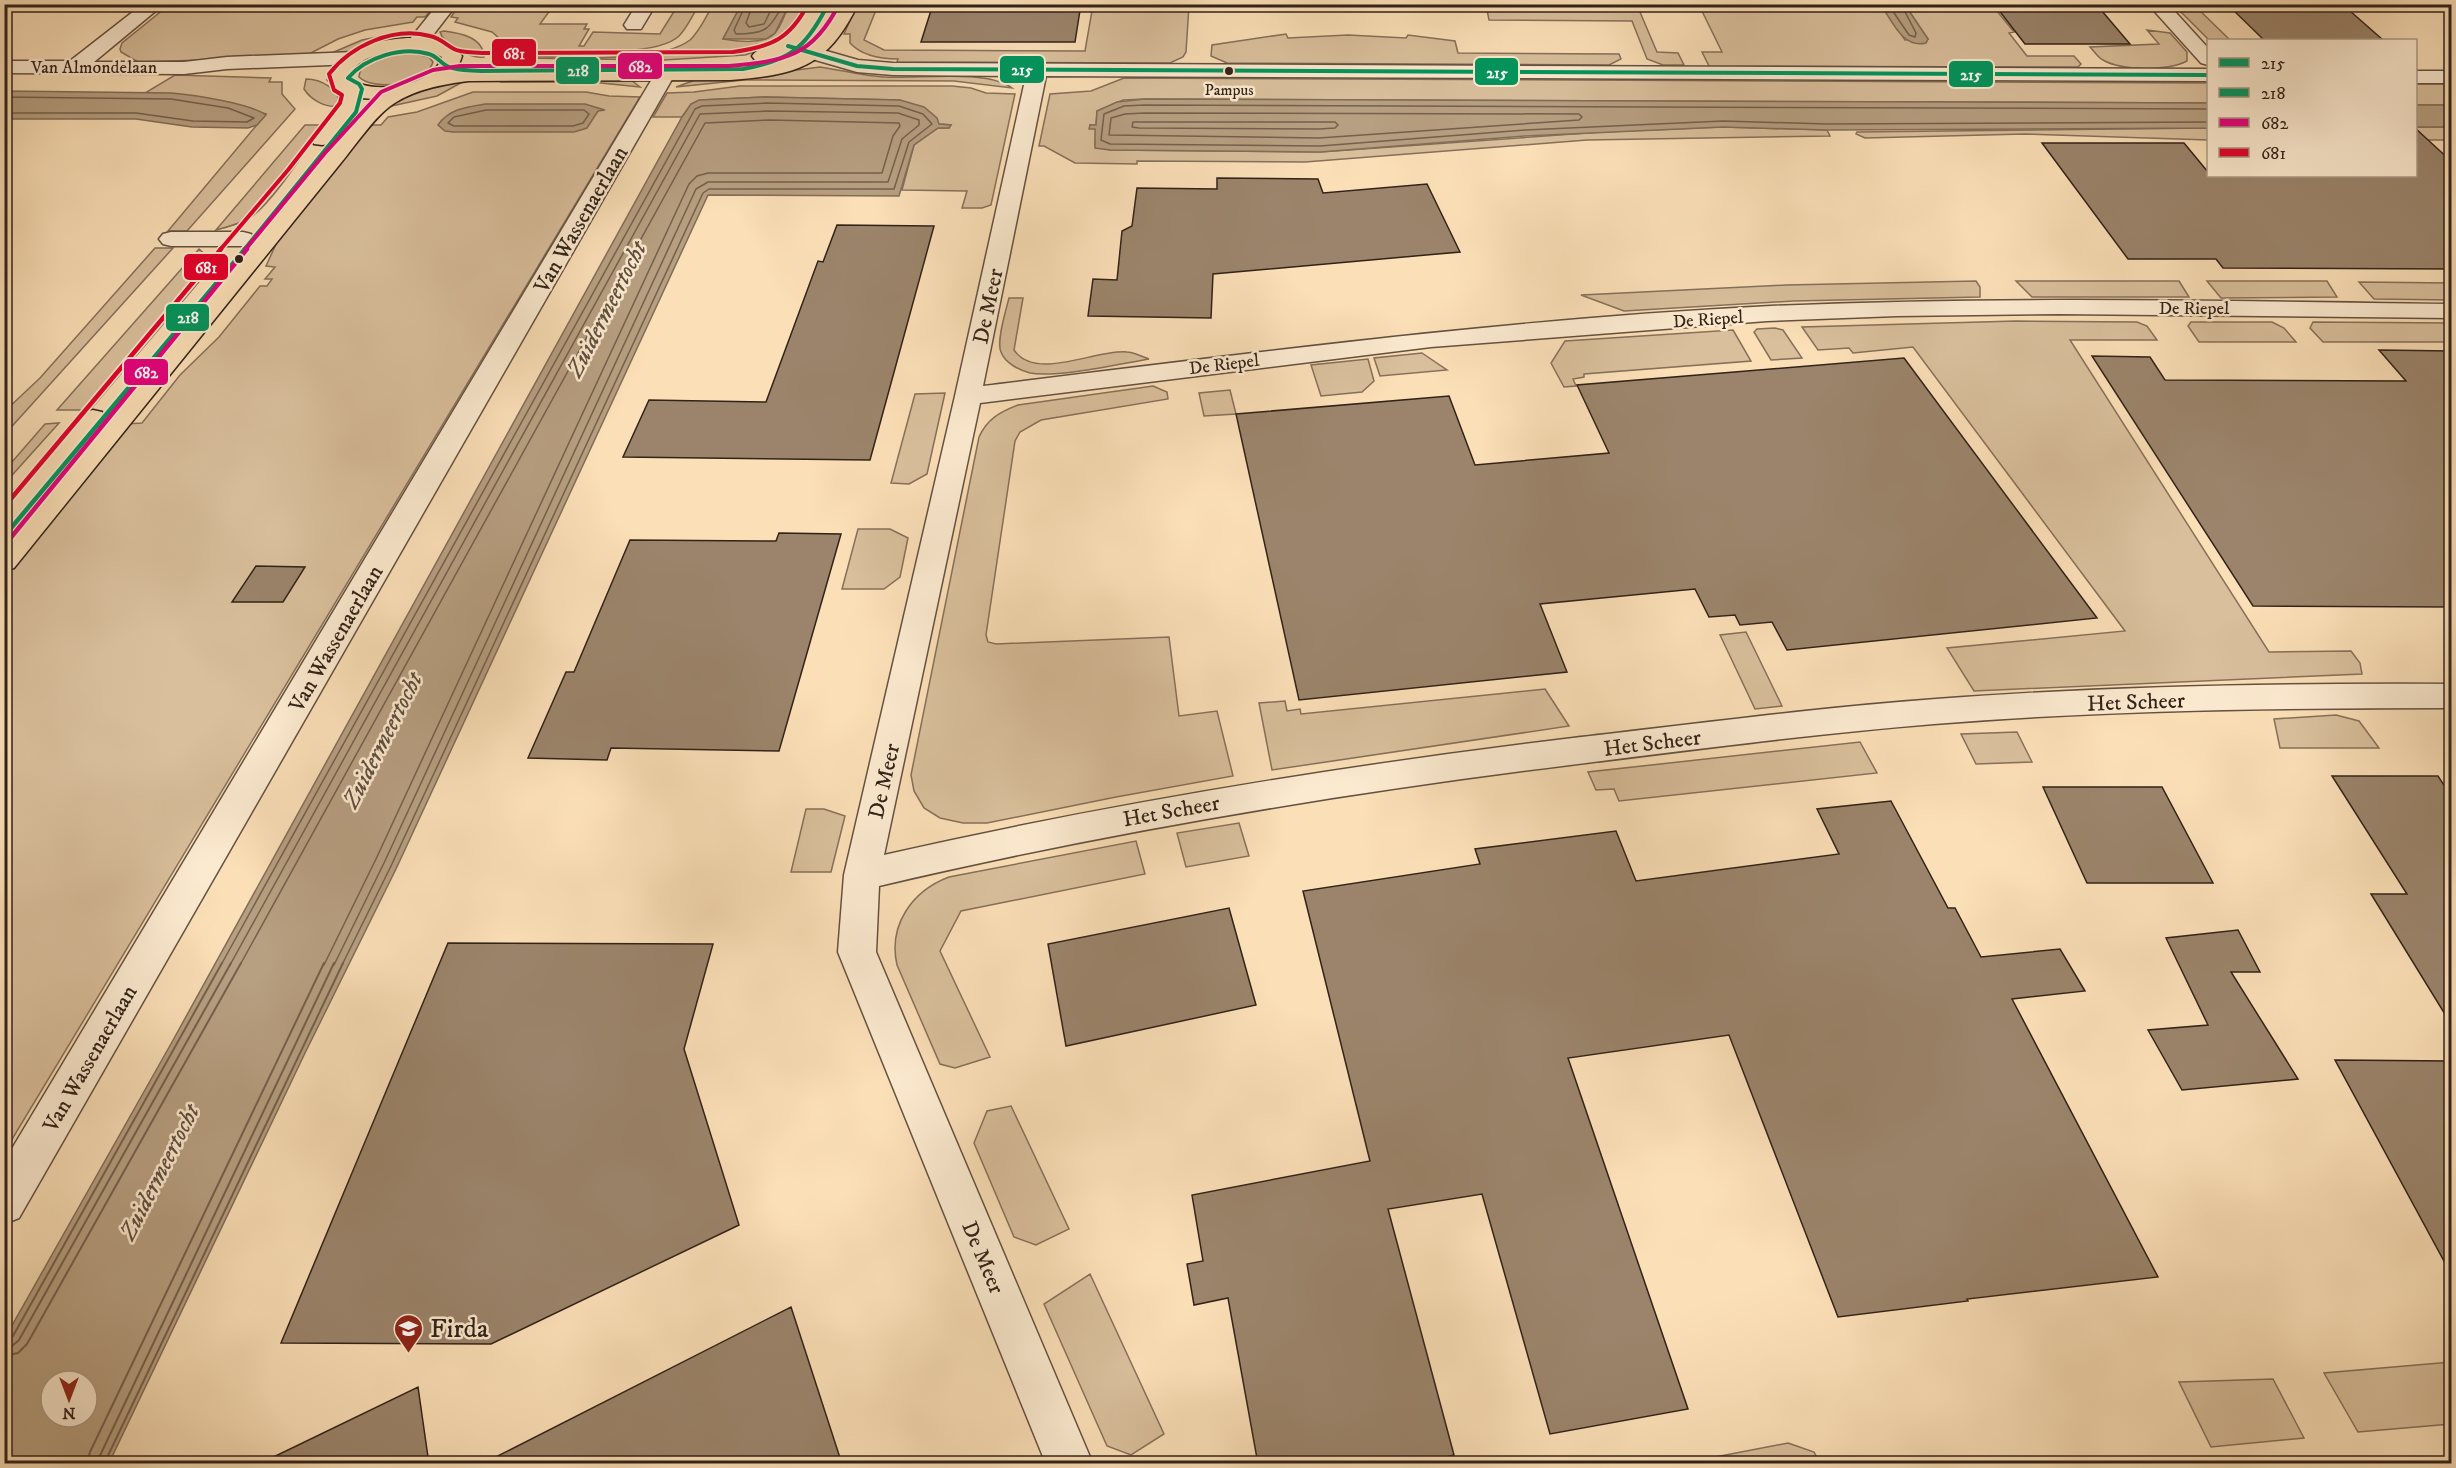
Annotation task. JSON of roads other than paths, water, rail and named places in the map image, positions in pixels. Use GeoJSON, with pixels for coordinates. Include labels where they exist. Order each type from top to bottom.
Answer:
{"type":"FeatureCollection","features":[{"type":"Feature","properties":{"kind":"main road"},"geometry":{"type":"LineString","coordinates":[[4,522],[243,239],[348,107],[343,68],[356,58],[380,49],[416,44],[439,47],[447,51],[452,58],[482,63],[721,62],[757,57],[788,45],[802,35],[818,4]]}},
{"type":"Feature","properties":{"kind":"main road"},"geometry":{"type":"LineString","coordinates":[[4,561],[332,159],[381,103],[399,92],[435,79],[469,75],[754,72],[789,65],[815,54],[831,39],[849,4]]}},
{"type":"Feature","properties":{"kind":"main road"},"geometry":{"type":"LineString","coordinates":[[435,79],[448,69],[452,58]]}},
{"type":"Feature","properties":{"kind":"main road"},"geometry":{"type":"LineString","coordinates":[[345,84],[374,94],[399,92]]}},
{"type":"Feature","properties":{"kind":"street"},"geometry":{"type":"LineString","coordinates":[[75,67],[155,4]]}},
{"type":"Feature","properties":{"kind":"street"},"geometry":{"type":"LineString","coordinates":[[416,44],[448,4]]}},
{"type":"Feature","properties":{"kind":"street"},"geometry":{"type":"LineString","coordinates":[[634,25],[647,4]]}},
{"type":"Feature","properties":{"kind":"street"},"geometry":{"type":"LineString","coordinates":[[2157,4],[2207,58]]}},
{"type":"Feature","properties":{"kind":"street"},"geometry":{"type":"LineString","coordinates":[[788,45],[874,68],[2207,75]]}},
{"type":"Feature","properties":{"kind":"street","name":"Van Almondelaan"},"geometry":{"type":"LineString","coordinates":[[184,68],[210,63],[332,61],[356,58]]}},
{"type":"Feature","properties":{"kind":"street","name":"Van Almondelaan"},"geometry":{"type":"LineString","coordinates":[[4,67],[184,68],[203,72],[308,74],[345,84]]}},
{"type":"Feature","properties":{"kind":"street","name":"De Meer"},"geometry":{"type":"LineString","coordinates":[[1037,70],[969,396],[862,875],[857,952],[1070,1464]]}},
{"type":"Feature","properties":{"kind":"street","name":"Van Wassenaerlaan"},"geometry":{"type":"LineString","coordinates":[[4,1203],[665,74]]}},
{"type":"Feature","properties":{"kind":"street"},"geometry":{"type":"LineString","coordinates":[[2417,77],[2451,77]]}},
{"type":"Feature","properties":{"kind":"street"},"geometry":{"type":"LineString","coordinates":[[171,239],[243,239]]}},
{"type":"Feature","properties":{"kind":"street","name":"De Riepel"},"geometry":{"type":"LineString","coordinates":[[969,396],[1431,339],[1767,314],[1897,309],[2059,307],[2451,311]]}},
{"type":"Feature","properties":{"kind":"street","name":"Het Scheer"},"geometry":{"type":"LineString","coordinates":[[862,875],[987,845],[1095,823],[1313,786],[1512,758],[1745,730],[1981,708],[2165,699],[2451,697]]}},
{"type":"Feature","properties":{"kind":"water"},"geometry":{"type":"Polygon","coordinates":[[[741,5],[789,5],[775,33],[766,39],[723,39],[741,5]]]}},
{"type":"Feature","properties":{"kind":"water"},"geometry":{"type":"Polygon","coordinates":[[[1881,5],[1905,5],[1928,39],[1926,43],[1918,44],[1905,38],[1894,26],[1881,5]]]}},
{"type":"Feature","properties":{"kind":"water"},"geometry":{"type":"Polygon","coordinates":[[[5,91],[171,93],[235,103],[266,115],[257,125],[248,128],[192,127],[136,119],[5,119],[5,91]]]}},
{"type":"Feature","properties":{"kind":"water","name":"Zuidermeertocht"},"geometry":{"type":"Polygon","coordinates":[[[765,97],[900,100],[924,107],[937,118],[939,124],[951,125],[949,128],[938,128],[914,145],[899,196],[708,195],[396,869],[306,1051],[109,1463],[5,1463],[5,1338],[172,1042],[691,104],[699,100],[765,97]]]}},
{"type":"Feature","properties":{"kind":"water"},"geometry":{"type":"Polygon","coordinates":[[[1145,99],[2207,103],[2207,128],[1827,130],[1723,127],[1525,136],[1320,152],[1095,148],[1095,129],[1089,129],[1090,125],[1096,125],[1097,111],[1117,102],[1145,99]]]}},
{"type":"Feature","properties":{"kind":"water"},"geometry":{"type":"Polygon","coordinates":[[[485,104],[585,104],[605,110],[598,111],[587,128],[574,132],[453,132],[445,131],[438,125],[453,112],[485,104]]]}},
{"type":"Feature","properties":{"kind":"water"},"geometry":{"type":"Polygon","coordinates":[[[2417,105],[2451,105],[2451,127],[2417,127],[2417,105]]]}},
{"type":"Feature","properties":{"kind":"place","name":"Pampus"},"geometry":{"type":"Point","coordinates":[1229,71]}},
{"type":"Feature","properties":{"kind":"place","name":"Firda"},"geometry":{"type":"Point","coordinates":[409,1354]}}]}
